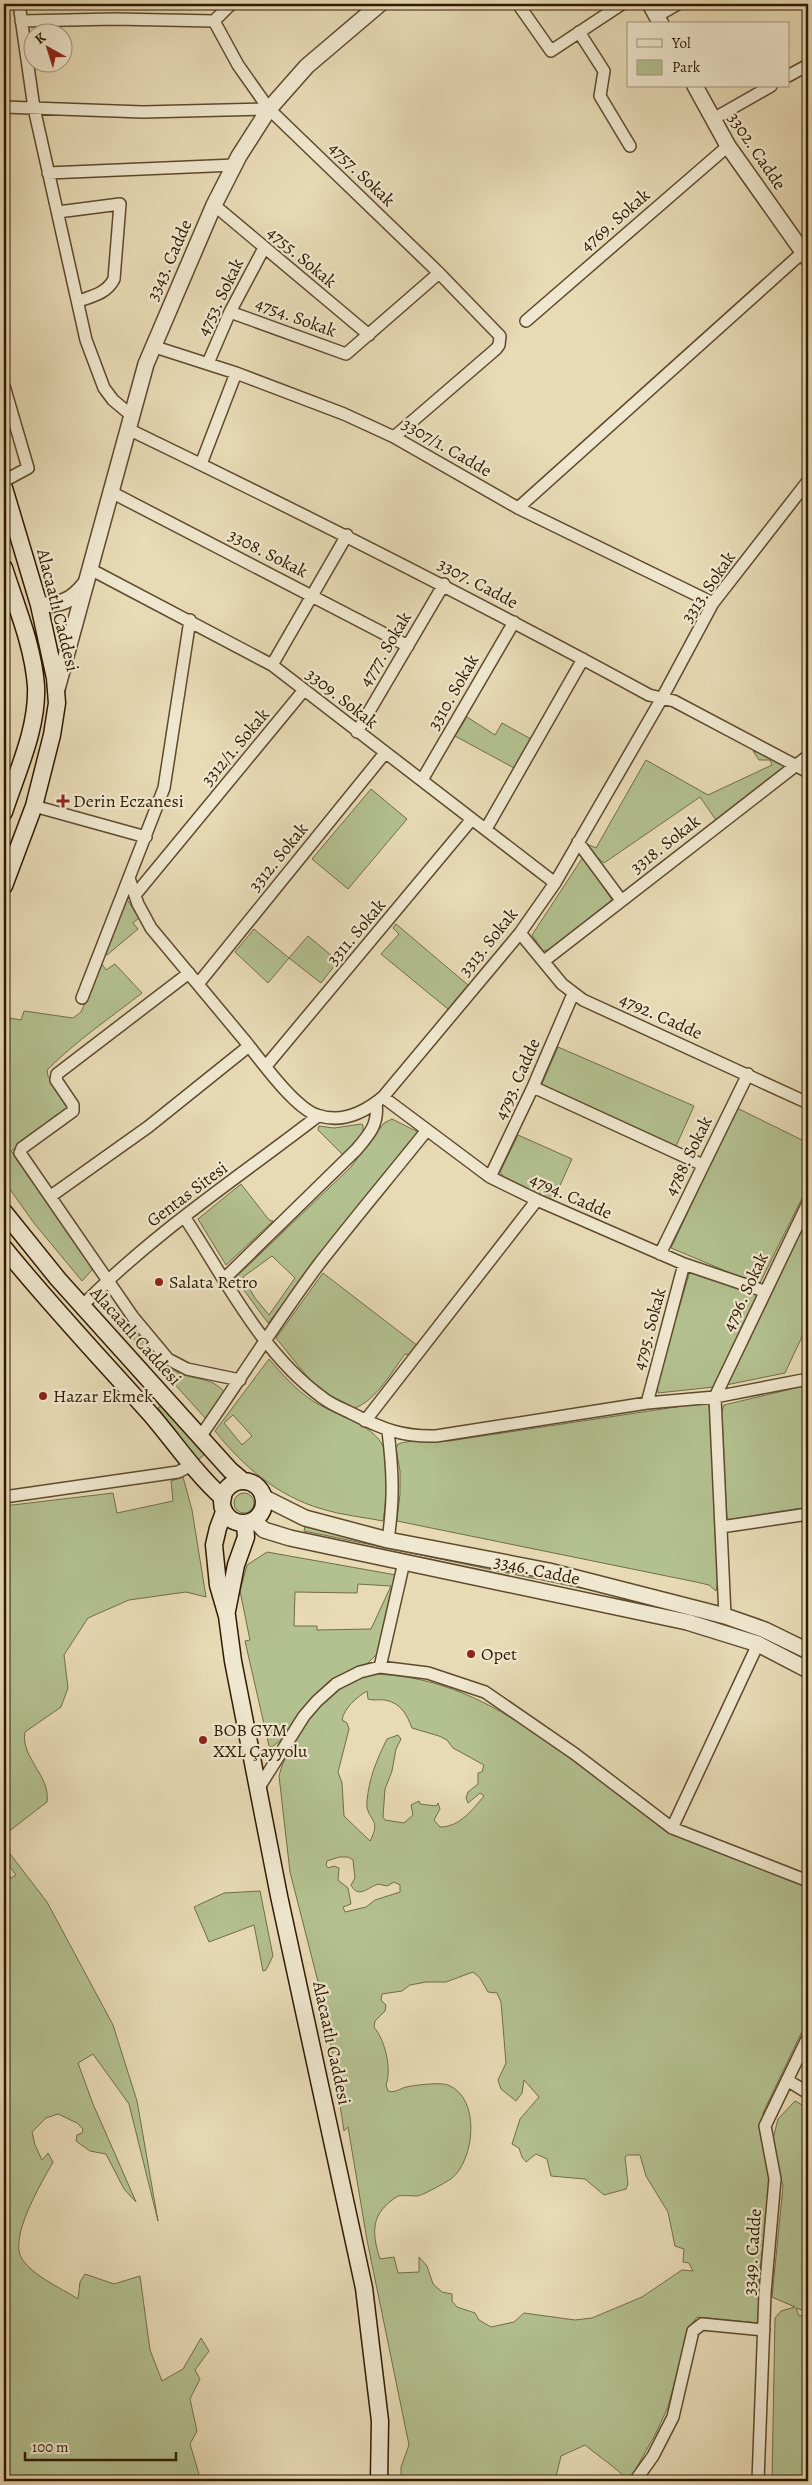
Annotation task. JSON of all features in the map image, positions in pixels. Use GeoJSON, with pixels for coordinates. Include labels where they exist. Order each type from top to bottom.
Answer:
{"type":"FeatureCollection","features":[{"type":"Feature","properties":{"kind":"main road","name":"Alacaatlı Caddesi"},"geometry":{"type":"LineString","coordinates":[[4,488],[39,605],[57,691],[52,735],[34,806],[4,886]]}},
{"type":"Feature","properties":{"kind":"main road"},"geometry":{"type":"LineString","coordinates":[[4,812],[28,739],[36,696],[29,647],[5,573]]}},
{"type":"Feature","properties":{"kind":"main road","name":"Alacaatlı Caddesi"},"geometry":{"type":"LineString","coordinates":[[4,1212],[82,1306],[243,1482]]}},
{"type":"Feature","properties":{"kind":"main road"},"geometry":{"type":"LineString","coordinates":[[4,1248],[42,1294],[154,1419],[224,1505],[231,1520],[250,1522],[262,1512],[263,1497],[255,1485],[243,1482],[230,1486],[224,1505]]}},
{"type":"Feature","properties":{"kind":"main road","name":"Alacaatlı Caddesi"},"geometry":{"type":"LineString","coordinates":[[224,1505],[218,1528],[215,1564],[218,1585],[226,1616],[258,1790],[364,2288],[380,2421],[379,2481]]}},
{"type":"Feature","properties":{"kind":"main road","name":"Alacaatlı Caddesi"},"geometry":{"type":"LineString","coordinates":[[226,1616],[232,1583],[250,1522]]}},
{"type":"Feature","properties":{"kind":"street","name":"3307. Cadde"},"geometry":{"type":"LineString","coordinates":[[19,4],[34,108],[79,301],[86,340],[104,388],[130,423],[201,464],[444,584],[648,695],[674,701],[808,772]]}},
{"type":"Feature","properties":{"kind":"street"},"geometry":{"type":"LineString","coordinates":[[21,21],[115,18],[214,21],[231,4]]}},
{"type":"Feature","properties":{"kind":"street","name":"3343. Cadde"},"geometry":{"type":"LineString","coordinates":[[57,691],[152,346],[214,205],[235,165],[269,109],[307,66],[380,4]]}},
{"type":"Feature","properties":{"kind":"street"},"geometry":{"type":"LineString","coordinates":[[518,4],[551,51],[622,4]]}},
{"type":"Feature","properties":{"kind":"street"},"geometry":{"type":"LineString","coordinates":[[656,14],[678,4]]}},
{"type":"Feature","properties":{"kind":"street","name":"4757. Sokak"},"geometry":{"type":"LineString","coordinates":[[214,21],[238,65],[269,109],[496,330],[500,340],[496,349],[394,437]]}},
{"type":"Feature","properties":{"kind":"street"},"geometry":{"type":"LineString","coordinates":[[579,32],[604,72],[600,96],[630,146]]}},
{"type":"Feature","properties":{"kind":"street"},"geometry":{"type":"LineString","coordinates":[[790,75],[808,65]]}},
{"type":"Feature","properties":{"kind":"street","name":"3302. Cadde"},"geometry":{"type":"LineString","coordinates":[[696,88],[728,146],[806,256]]}},
{"type":"Feature","properties":{"kind":"street"},"geometry":{"type":"LineString","coordinates":[[713,119],[767,88]]}},
{"type":"Feature","properties":{"kind":"street"},"geometry":{"type":"LineString","coordinates":[[4,107],[143,112],[269,109]]}},
{"type":"Feature","properties":{"kind":"street","name":"4769. Sokak"},"geometry":{"type":"LineString","coordinates":[[526,321],[728,146]]}},
{"type":"Feature","properties":{"kind":"street"},"geometry":{"type":"LineString","coordinates":[[48,173],[235,165]]}},
{"type":"Feature","properties":{"kind":"street"},"geometry":{"type":"LineString","coordinates":[[58,212],[120,204],[114,279],[108,289],[79,301]]}},
{"type":"Feature","properties":{"kind":"street","name":"4755. Sokak"},"geometry":{"type":"LineString","coordinates":[[214,205],[369,335]]}},
{"type":"Feature","properties":{"kind":"street","name":"4753. Sokak"},"geometry":{"type":"LineString","coordinates":[[208,363],[230,312],[264,248]]}},
{"type":"Feature","properties":{"kind":"street"},"geometry":{"type":"LineString","coordinates":[[518,508],[806,256]]}},
{"type":"Feature","properties":{"kind":"street","name":"4754. Sokak"},"geometry":{"type":"LineString","coordinates":[[230,312],[346,354],[439,273]]}},
{"type":"Feature","properties":{"kind":"street","name":"3307/1. Cadde"},"geometry":{"type":"LineString","coordinates":[[152,346],[208,363],[344,414],[394,437],[518,508],[713,603]]}},
{"type":"Feature","properties":{"kind":"street"},"geometry":{"type":"LineString","coordinates":[[201,464],[236,373]]}},
{"type":"Feature","properties":{"kind":"street"},"geometry":{"type":"LineString","coordinates":[[4,386],[28,468],[4,481]]}},
{"type":"Feature","properties":{"kind":"street","name":"3313. Sokak"},"geometry":{"type":"LineString","coordinates":[[318,1116],[340,1118],[359,1114],[380,1100],[520,933],[554,883],[578,842],[662,698],[713,603],[808,480]]}},
{"type":"Feature","properties":{"kind":"street","name":"3308. Sokak"},"geometry":{"type":"LineString","coordinates":[[111,492],[408,646]]}},
{"type":"Feature","properties":{"kind":"street"},"geometry":{"type":"LineString","coordinates":[[272,665],[347,535]]}},
{"type":"Feature","properties":{"kind":"street","name":"3343. Cadde"},"geometry":{"type":"LineString","coordinates":[[39,605],[66,602],[78,593],[88,576]]}},
{"type":"Feature","properties":{"kind":"street","name":"3309. Sokak"},"geometry":{"type":"LineString","coordinates":[[88,576],[190,620],[272,665],[554,883]]}},
{"type":"Feature","properties":{"kind":"street","name":"4777. Sokak"},"geometry":{"type":"LineString","coordinates":[[357,732],[444,584]]}},
{"type":"Feature","properties":{"kind":"street"},"geometry":{"type":"LineString","coordinates":[[82,998],[164,788],[190,620]]}},
{"type":"Feature","properties":{"kind":"street","name":"3310. Sokak"},"geometry":{"type":"LineString","coordinates":[[422,780],[514,622]]}},
{"type":"Feature","properties":{"kind":"street"},"geometry":{"type":"LineString","coordinates":[[486,829],[583,659]]}},
{"type":"Feature","properties":{"kind":"street","name":"3312/1. Sokak"},"geometry":{"type":"LineString","coordinates":[[135,895],[304,690]]}},
{"type":"Feature","properties":{"kind":"street","name":"3312. Sokak"},"geometry":{"type":"LineString","coordinates":[[198,984],[386,753]]}},
{"type":"Feature","properties":{"kind":"street","name":"3318. Sokak"},"geometry":{"type":"LineString","coordinates":[[544,961],[808,756]]}},
{"type":"Feature","properties":{"kind":"street"},"geometry":{"type":"LineString","coordinates":[[34,806],[146,837]]}},
{"type":"Feature","properties":{"kind":"street","name":"3311. Sokak"},"geometry":{"type":"LineString","coordinates":[[266,1066],[472,819]]}},
{"type":"Feature","properties":{"kind":"street"},"geometry":{"type":"LineString","coordinates":[[578,842],[621,900]]}},
{"type":"Feature","properties":{"kind":"street"},"geometry":{"type":"LineString","coordinates":[[129,878],[151,928],[282,1086],[310,1112],[318,1116]]}},
{"type":"Feature","properties":{"kind":"street","name":"4792. Cadde"},"geometry":{"type":"LineString","coordinates":[[520,933],[573,994],[591,1005],[748,1074],[808,1103]]}},
{"type":"Feature","properties":{"kind":"street"},"geometry":{"type":"LineString","coordinates":[[188,973],[55,1076],[73,1105],[73,1110],[22,1148],[20,1153],[133,1317],[168,1359],[188,1369],[240,1380]]}},
{"type":"Feature","properties":{"kind":"street","name":"4793. Cadde"},"geometry":{"type":"LineString","coordinates":[[490,1178],[533,1088],[573,994]]}},
{"type":"Feature","properties":{"kind":"street"},"geometry":{"type":"LineString","coordinates":[[51,1196],[148,1127],[249,1046]]}},
{"type":"Feature","properties":{"kind":"street","name":"4788. Sokak"},"geometry":{"type":"LineString","coordinates":[[660,1254],[748,1074]]}},
{"type":"Feature","properties":{"kind":"street"},"geometry":{"type":"LineString","coordinates":[[533,1088],[703,1165]]}},
{"type":"Feature","properties":{"kind":"street"},"geometry":{"type":"LineString","coordinates":[[225,1278],[356,1150],[372,1131],[380,1100]]}},
{"type":"Feature","properties":{"kind":"street","name":"4794. Cadde"},"geometry":{"type":"LineString","coordinates":[[380,1100],[427,1130],[490,1178],[684,1264],[764,1291]]}},
{"type":"Feature","properties":{"kind":"street","name":"Gentas Sitesi"},"geometry":{"type":"LineString","coordinates":[[82,1306],[108,1279],[318,1116]]}},
{"type":"Feature","properties":{"kind":"street"},"geometry":{"type":"LineString","coordinates":[[200,1437],[240,1380],[264,1340],[319,1264],[427,1130]]}},
{"type":"Feature","properties":{"kind":"street"},"geometry":{"type":"LineString","coordinates":[[365,1421],[537,1200]]}},
{"type":"Feature","properties":{"kind":"street","name":"4796. Sokak"},"geometry":{"type":"LineString","coordinates":[[715,1397],[764,1291],[808,1203]]}},
{"type":"Feature","properties":{"kind":"street"},"geometry":{"type":"LineString","coordinates":[[185,1218],[264,1340],[308,1386],[325,1400],[388,1431],[416,1436],[436,1436],[647,1403],[715,1397],[808,1379]]}},
{"type":"Feature","properties":{"kind":"street","name":"4795. Sokak"},"geometry":{"type":"LineString","coordinates":[[647,1403],[684,1264]]}},
{"type":"Feature","properties":{"kind":"street"},"geometry":{"type":"LineString","coordinates":[[715,1397],[725,1616]]}},
{"type":"Feature","properties":{"kind":"street"},"geometry":{"type":"LineString","coordinates":[[388,1431],[394,1486],[388,1540]]}},
{"type":"Feature","properties":{"kind":"street"},"geometry":{"type":"LineString","coordinates":[[4,1497],[178,1472],[192,1465]]}},
{"type":"Feature","properties":{"kind":"street","name":"3346. Cadde"},"geometry":{"type":"LineString","coordinates":[[263,1497],[305,1518],[388,1540],[549,1571],[725,1616],[765,1630],[808,1651]]}},
{"type":"Feature","properties":{"kind":"street"},"geometry":{"type":"LineString","coordinates":[[720,1528],[808,1514]]}},
{"type":"Feature","properties":{"kind":"street","name":"3346. Cadde"},"geometry":{"type":"LineString","coordinates":[[250,1522],[264,1530],[284,1537],[688,1622],[758,1644],[808,1670]]}},
{"type":"Feature","properties":{"kind":"street"},"geometry":{"type":"LineString","coordinates":[[380,1667],[404,1562]]}},
{"type":"Feature","properties":{"kind":"street"},"geometry":{"type":"LineString","coordinates":[[672,1828],[758,1644]]}},
{"type":"Feature","properties":{"kind":"street"},"geometry":{"type":"LineString","coordinates":[[258,1790],[293,1730],[317,1701],[336,1684],[360,1672],[380,1667],[428,1673],[485,1692],[575,1754],[672,1828],[808,1881]]}},
{"type":"Feature","properties":{"kind":"street","name":"3349. Cadde"},"geometry":{"type":"LineString","coordinates":[[758,2481],[764,2330],[775,2179],[765,2126],[808,2037]]}},
{"type":"Feature","properties":{"kind":"street"},"geometry":{"type":"LineString","coordinates":[[787,2080],[808,2093]]}},
{"type":"Feature","properties":{"kind":"street"},"geometry":{"type":"LineString","coordinates":[[635,2481],[653,2456],[673,2417],[693,2331],[702,2324],[764,2330]]}},
{"type":"Feature","properties":{"kind":"green space"},"geometry":{"type":"Polygon","coordinates":[[[467,717],[495,735],[502,723],[531,739],[514,768],[455,736],[467,717]]]}},
{"type":"Feature","properties":{"kind":"green space"},"geometry":{"type":"Polygon","coordinates":[[[753,751],[783,762],[785,769],[719,819],[716,820],[700,797],[604,863],[586,848],[587,844],[596,848],[646,760],[708,795],[772,765],[770,760],[759,760],[753,751]]]}},
{"type":"Feature","properties":{"kind":"green space"},"geometry":{"type":"Polygon","coordinates":[[[371,789],[407,819],[348,889],[312,859],[371,789]]]}},
{"type":"Feature","properties":{"kind":"green space"},"geometry":{"type":"Polygon","coordinates":[[[583,857],[612,900],[552,949],[543,951],[532,935],[583,857]]]}},
{"type":"Feature","properties":{"kind":"green space"},"geometry":{"type":"Polygon","coordinates":[[[127,899],[139,918],[133,923],[138,929],[107,955],[104,952],[127,899]]]}},
{"type":"Feature","properties":{"kind":"green space"},"geometry":{"type":"Polygon","coordinates":[[[396,924],[468,985],[448,1009],[381,954],[399,934],[393,928],[396,924]]]}},
{"type":"Feature","properties":{"kind":"green space"},"geometry":{"type":"Polygon","coordinates":[[[254,929],[289,958],[268,983],[235,952],[254,929]]]}},
{"type":"Feature","properties":{"kind":"green space"},"geometry":{"type":"Polygon","coordinates":[[[308,936],[338,961],[321,983],[289,958],[308,936]]]}},
{"type":"Feature","properties":{"kind":"green space"},"geometry":{"type":"Polygon","coordinates":[[[102,964],[106,970],[115,964],[142,993],[81,1039],[47,1070],[48,1076],[70,1110],[11,1151],[90,1263],[92,1270],[82,1281],[34,1223],[4,1181],[4,1017],[21,1020],[24,1011],[73,1018],[81,1012],[102,964]]]}},
{"type":"Feature","properties":{"kind":"green space"},"geometry":{"type":"Polygon","coordinates":[[[558,1047],[694,1106],[676,1146],[541,1086],[558,1047]]]}},
{"type":"Feature","properties":{"kind":"green space"},"geometry":{"type":"Polygon","coordinates":[[[737,1108],[808,1143],[808,1186],[759,1285],[671,1248],[737,1108]]]}},
{"type":"Feature","properties":{"kind":"green space"},"geometry":{"type":"Polygon","coordinates":[[[392,1119],[418,1132],[268,1323],[235,1278],[351,1167],[384,1123],[392,1119]],[[272,1256],[243,1277],[255,1298],[269,1315],[295,1278],[272,1256]]]}},
{"type":"Feature","properties":{"kind":"green space"},"geometry":{"type":"Polygon","coordinates":[[[363,1125],[363,1133],[343,1155],[318,1130],[319,1126],[334,1128],[363,1125]]]}},
{"type":"Feature","properties":{"kind":"green space"},"geometry":{"type":"Polygon","coordinates":[[[518,1135],[572,1159],[552,1203],[516,1186],[500,1172],[518,1135]]]}},
{"type":"Feature","properties":{"kind":"green space"},"geometry":{"type":"Polygon","coordinates":[[[241,1184],[269,1220],[273,1221],[226,1265],[198,1219],[241,1184]]]}},
{"type":"Feature","properties":{"kind":"green space"},"geometry":{"type":"Polygon","coordinates":[[[808,1211],[808,1324],[785,1373],[726,1385],[808,1211]]]}},
{"type":"Feature","properties":{"kind":"green space"},"geometry":{"type":"Polygon","coordinates":[[[690,1271],[759,1293],[714,1387],[658,1393],[657,1382],[690,1271]]]}},
{"type":"Feature","properties":{"kind":"green space"},"geometry":{"type":"Polygon","coordinates":[[[323,1273],[418,1346],[411,1355],[405,1354],[370,1399],[355,1408],[327,1394],[309,1379],[276,1338],[323,1273]]]}},
{"type":"Feature","properties":{"kind":"green space"},"geometry":{"type":"Polygon","coordinates":[[[136,1332],[163,1362],[174,1370],[181,1374],[215,1384],[226,1394],[207,1420],[131,1336],[136,1332]]]}},
{"type":"Feature","properties":{"kind":"green space"},"geometry":{"type":"Polygon","coordinates":[[[269,1359],[307,1397],[321,1406],[361,1425],[378,1438],[383,1446],[386,1462],[386,1494],[383,1521],[329,1511],[290,1496],[249,1468],[215,1431],[269,1359]],[[233,1415],[224,1423],[242,1445],[252,1436],[233,1415]]]}},
{"type":"Feature","properties":{"kind":"green space"},"geometry":{"type":"Polygon","coordinates":[[[808,1385],[808,1507],[727,1520],[721,1415],[724,1405],[808,1385]]]}},
{"type":"Feature","properties":{"kind":"green space"},"geometry":{"type":"Polygon","coordinates":[[[709,1402],[719,1575],[716,1591],[709,1585],[696,1582],[397,1521],[400,1471],[396,1449],[398,1444],[403,1442],[449,1441],[709,1402]]]}},
{"type":"Feature","properties":{"kind":"green space"},"geometry":{"type":"Polygon","coordinates":[[[162,1405],[206,1453],[198,1460],[158,1408],[162,1405]]]}},
{"type":"Feature","properties":{"kind":"green space"},"geometry":{"type":"Polygon","coordinates":[[[183,1477],[192,1510],[206,1597],[186,1592],[129,1600],[88,1618],[64,1655],[68,1688],[61,1707],[25,1732],[27,1750],[45,1784],[47,1802],[4,1835],[4,1506],[113,1493],[117,1513],[173,1501],[171,1481],[183,1477]]]}},
{"type":"Feature","properties":{"kind":"green space"},"geometry":{"type":"Polygon","coordinates":[[[244,1493],[251,1496],[254,1503],[251,1510],[244,1513],[237,1510],[234,1503],[237,1496],[244,1493]]]}},
{"type":"Feature","properties":{"kind":"green space"},"geometry":{"type":"Polygon","coordinates":[[[305,1526],[595,1586],[596,1588],[595,1591],[304,1531],[305,1526]]]}},
{"type":"Feature","properties":{"kind":"green space"},"geometry":{"type":"Polygon","coordinates":[[[267,1552],[396,1575],[378,1653],[368,1663],[340,1675],[321,1690],[304,1707],[282,1739],[272,1747],[269,1746],[245,1641],[250,1640],[240,1591],[247,1565],[267,1552]],[[358,1584],[357,1593],[295,1592],[294,1626],[317,1626],[317,1630],[371,1629],[391,1586],[358,1584]]]}},
{"type":"Feature","properties":{"kind":"green space"},"geometry":{"type":"Polygon","coordinates":[[[368,1674],[412,1678],[453,1689],[492,1707],[528,1728],[631,1804],[672,1831],[808,1884],[808,2019],[763,2113],[761,2130],[771,2180],[758,2287],[759,2323],[697,2317],[689,2328],[668,2407],[656,2433],[629,2481],[585,2445],[561,2456],[555,2481],[401,2481],[401,2467],[409,2445],[367,2240],[348,2127],[344,2131],[326,2013],[290,1872],[279,1776],[288,1751],[312,1713],[332,1693],[368,1674]],[[367,1691],[348,1707],[342,1720],[347,1723],[349,1729],[338,1772],[342,1783],[344,1816],[370,1841],[375,1828],[367,1807],[372,1777],[387,1739],[398,1735],[401,1739],[396,1749],[392,1771],[385,1789],[383,1817],[385,1820],[404,1823],[413,1815],[411,1805],[419,1801],[420,1804],[436,1806],[438,1803],[440,1809],[434,1820],[440,1827],[460,1821],[484,1796],[480,1793],[468,1803],[466,1798],[468,1792],[478,1784],[478,1773],[482,1772],[484,1765],[453,1748],[447,1740],[412,1728],[399,1707],[385,1700],[368,1699],[367,1691]],[[339,1857],[327,1861],[326,1865],[328,1868],[334,1866],[339,1868],[338,1880],[348,1888],[351,1904],[343,1907],[345,1912],[366,1907],[375,1900],[400,1892],[400,1885],[394,1882],[387,1886],[378,1884],[360,1892],[357,1891],[351,1885],[355,1878],[353,1860],[348,1857],[339,1857]],[[473,1972],[446,1982],[426,1982],[410,1985],[402,1991],[382,1994],[381,2000],[386,2005],[385,2011],[375,2021],[374,2027],[381,2039],[388,2063],[386,2085],[388,2091],[421,2085],[448,2085],[459,2092],[466,2102],[470,2115],[471,2130],[465,2158],[459,2170],[451,2179],[417,2196],[398,2196],[389,2202],[378,2216],[375,2240],[380,2259],[394,2257],[398,2273],[419,2272],[419,2257],[427,2266],[433,2284],[442,2292],[452,2294],[452,2301],[457,2307],[475,2313],[479,2320],[491,2327],[514,2322],[524,2313],[575,2320],[592,2318],[642,2297],[682,2270],[693,2271],[689,2263],[683,2262],[684,2249],[675,2246],[668,2212],[646,2176],[640,2155],[628,2155],[625,2157],[628,2184],[626,2189],[604,2195],[585,2179],[551,2176],[547,2159],[536,2154],[526,2162],[519,2148],[512,2144],[520,2119],[539,2097],[524,2080],[522,2093],[516,2101],[501,2089],[498,2080],[506,2063],[501,2002],[497,1993],[488,1992],[480,1978],[473,1972]]]}},
{"type":"Feature","properties":{"kind":"green space"},"geometry":{"type":"Polygon","coordinates":[[[4,1846],[47,1902],[113,2025],[137,2101],[158,2221],[129,2104],[93,2054],[78,2063],[93,2104],[136,2202],[124,2189],[106,2154],[90,2151],[76,2141],[77,2135],[82,2133],[83,2129],[77,2123],[58,2114],[46,2118],[32,2132],[35,2145],[42,2160],[48,2153],[53,2162],[28,2210],[19,2238],[19,2250],[22,2259],[33,2271],[78,2299],[80,2282],[85,2274],[114,2284],[140,2276],[150,2350],[162,2381],[183,2369],[201,2338],[209,2351],[195,2370],[200,2379],[190,2399],[197,2431],[190,2444],[201,2481],[4,2481],[4,1872],[11,1878],[16,1875],[4,1859],[4,1846]]]}},
{"type":"Feature","properties":{"kind":"green space"},"geometry":{"type":"Polygon","coordinates":[[[260,1891],[273,1956],[266,1970],[263,1971],[254,1925],[209,1942],[194,1907],[224,1893],[260,1891]]]}},
{"type":"Feature","properties":{"kind":"green space"},"geometry":{"type":"Polygon","coordinates":[[[795,2101],[808,2108],[808,2312],[796,2308],[799,2316],[808,2314],[808,2481],[772,2481],[775,2318],[781,2311],[795,2307],[772,2297],[783,2186],[772,2143],[778,2119],[795,2101]]]}},
{"type":"Feature","properties":{"kind":"place","name":"Derin Eczanesi"},"geometry":{"type":"Point","coordinates":[63,801]}},
{"type":"Feature","properties":{"kind":"place","name":"Salata Retro"},"geometry":{"type":"Point","coordinates":[159,1282]}},
{"type":"Feature","properties":{"kind":"place","name":"Hazar Ekmek"},"geometry":{"type":"Point","coordinates":[43,1396]}},
{"type":"Feature","properties":{"kind":"place","name":"Opet"},"geometry":{"type":"Point","coordinates":[471,1654]}},
{"type":"Feature","properties":{"kind":"place","name":"BOB GYM XXL Çayyolu"},"geometry":{"type":"Point","coordinates":[203,1740]}}]}
